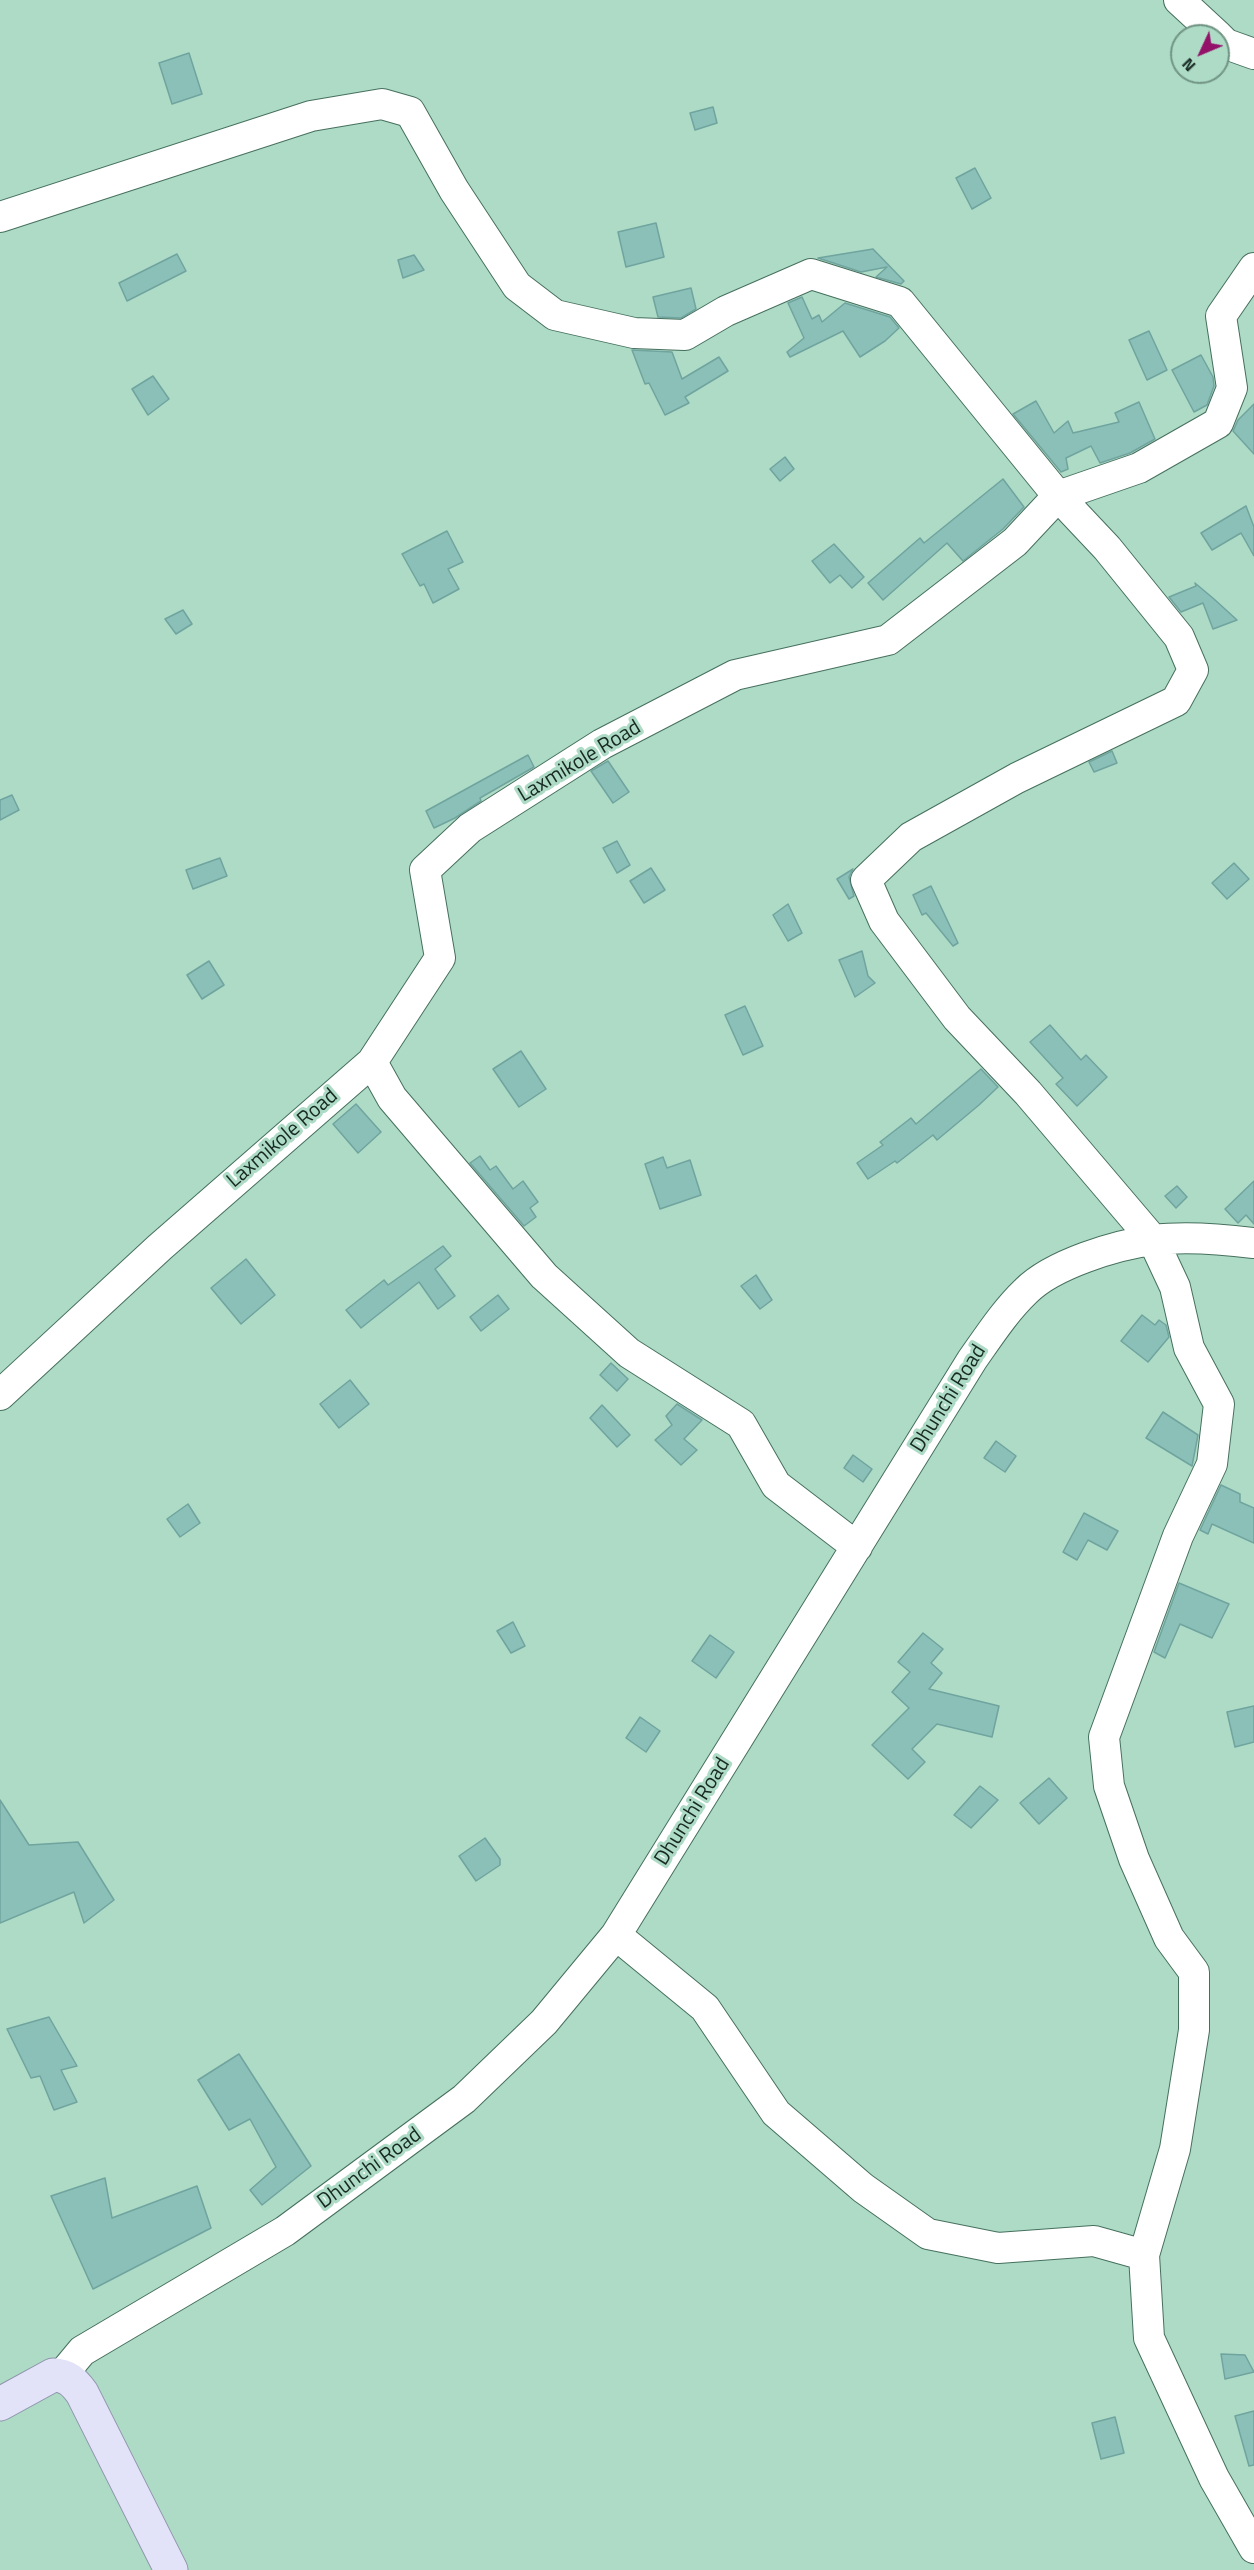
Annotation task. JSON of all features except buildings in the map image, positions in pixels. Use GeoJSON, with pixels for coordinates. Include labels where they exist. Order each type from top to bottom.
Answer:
{"type":"FeatureCollection","features":[{"type":"Feature","properties":{"kind":"main road"},"geometry":{"type":"LineString","coordinates":[[0,2404],[53,2375],[62,2375],[74,2382],[82,2393],[171,2570]]}},
{"type":"Feature","properties":{"kind":"street"},"geometry":{"type":"LineString","coordinates":[[1179,0],[1205,24]]}},
{"type":"Feature","properties":{"kind":"street"},"geometry":{"type":"LineString","coordinates":[[1230,45],[1254,54]]}},
{"type":"Feature","properties":{"kind":"street"},"geometry":{"type":"LineString","coordinates":[[0,217],[311,116],[382,104],[410,112],[454,190],[518,286],[555,315],[634,333],[685,335],[726,311],[811,273],[900,302],[1058,495],[1107,548],[1179,637],[1193,670],[1176,701],[1017,778],[911,837],[866,880],[884,921],[957,1018],[1028,1093],[1153,1240],[1175,1287],[1189,1348],[1220,1404],[1212,1464],[1178,1536],[1104,1737],[1109,1786],[1134,1859],[1169,1938],[1194,1972],[1194,2030],[1175,2149],[1144,2255],[1149,2338],[1214,2478],[1254,2548]]}},
{"type":"Feature","properties":{"kind":"street","name":"Laxmikole Road"},"geometry":{"type":"LineString","coordinates":[[0,1395],[160,1247],[372,1062],[440,958],[424,870],[470,828],[602,744],[735,675],[888,640],[1015,542],[1058,495],[1139,468],[1218,423],[1232,388],[1221,316],[1254,268]]}},
{"type":"Feature","properties":{"kind":"street"},"geometry":{"type":"LineString","coordinates":[[372,1062],[392,1098],[544,1276],[629,1353],[741,1424],[776,1485],[857,1547]]}},
{"type":"Feature","properties":{"kind":"street","name":"Dhunchi Road"},"geometry":{"type":"LineString","coordinates":[[62,2375],[82,2351],[285,2231],[464,2099],[544,2022],[616,1935],[972,1360],[999,1322],[1028,1289],[1055,1271],[1098,1254],[1153,1240],[1227,1239],[1254,1243]]}},
{"type":"Feature","properties":{"kind":"street"},"geometry":{"type":"LineString","coordinates":[[616,1935],[705,2008],[776,2113],[863,2188],[928,2234],[998,2248],[1094,2241],[1144,2255]]}}]}
